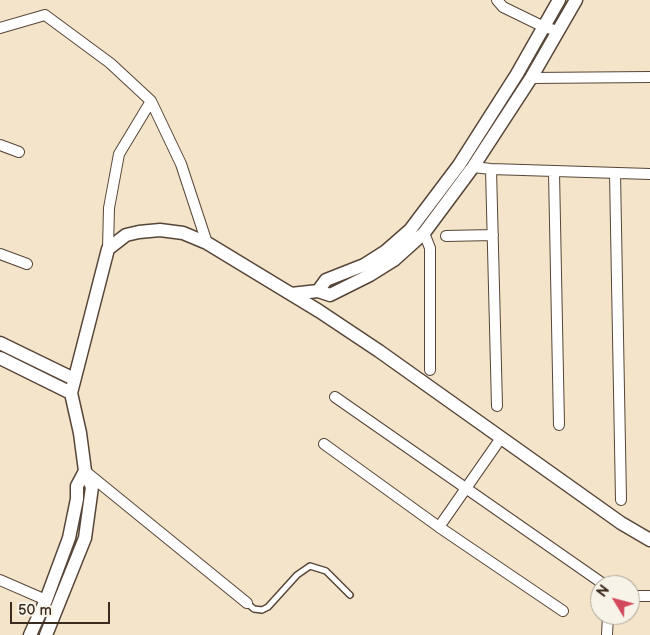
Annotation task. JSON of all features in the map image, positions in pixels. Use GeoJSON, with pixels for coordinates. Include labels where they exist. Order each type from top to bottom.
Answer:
{"type":"FeatureCollection","features":[{"type":"Feature","properties":{"kind":"street"},"geometry":{"type":"LineString","coordinates":[[497,0],[503,7],[544,27],[558,31]]}},
{"type":"Feature","properties":{"kind":"street"},"geometry":{"type":"LineString","coordinates":[[318,291],[326,280],[364,265],[386,251],[410,230],[459,165],[517,74],[560,0]]}},
{"type":"Feature","properties":{"kind":"street"},"geometry":{"type":"LineString","coordinates":[[291,294],[318,291],[330,295],[370,275],[394,260],[424,233],[472,167],[531,78],[576,0]]}},
{"type":"Feature","properties":{"kind":"street"},"geometry":{"type":"LineString","coordinates":[[0,28],[45,15],[110,63],[151,101],[181,164],[207,243]]}},
{"type":"Feature","properties":{"kind":"street"},"geometry":{"type":"LineString","coordinates":[[531,78],[650,77]]}},
{"type":"Feature","properties":{"kind":"street"},"geometry":{"type":"LineString","coordinates":[[46,635],[85,538],[92,487],[85,471],[80,433],[71,393],[108,249],[109,208],[118,154],[151,101]]}},
{"type":"Feature","properties":{"kind":"street"},"geometry":{"type":"LineString","coordinates":[[0,145],[18,152]]}},
{"type":"Feature","properties":{"kind":"street"},"geometry":{"type":"LineString","coordinates":[[472,167],[554,172],[650,174]]}},
{"type":"Feature","properties":{"kind":"street"},"geometry":{"type":"LineString","coordinates":[[491,169],[497,406]]}},
{"type":"Feature","properties":{"kind":"street"},"geometry":{"type":"LineString","coordinates":[[554,172],[559,426]]}},
{"type":"Feature","properties":{"kind":"street"},"geometry":{"type":"LineString","coordinates":[[615,173],[621,500]]}},
{"type":"Feature","properties":{"kind":"street"},"geometry":{"type":"LineString","coordinates":[[108,249],[126,235],[160,230],[182,233],[207,243],[380,351],[621,523],[650,540]]}},
{"type":"Feature","properties":{"kind":"street"},"geometry":{"type":"LineString","coordinates":[[424,233],[430,248],[430,370]]}},
{"type":"Feature","properties":{"kind":"street"},"geometry":{"type":"LineString","coordinates":[[446,236],[493,235]]}},
{"type":"Feature","properties":{"kind":"street"},"geometry":{"type":"LineString","coordinates":[[0,254],[28,264]]}},
{"type":"Feature","properties":{"kind":"street"},"geometry":{"type":"LineString","coordinates":[[0,343],[74,379]]}},
{"type":"Feature","properties":{"kind":"street"},"geometry":{"type":"LineString","coordinates":[[0,358],[71,393]]}},
{"type":"Feature","properties":{"kind":"street"},"geometry":{"type":"LineString","coordinates":[[335,398],[591,575]]}},
{"type":"Feature","properties":{"kind":"street"},"geometry":{"type":"LineString","coordinates":[[439,527],[501,438]]}},
{"type":"Feature","properties":{"kind":"street"},"geometry":{"type":"LineString","coordinates":[[324,444],[439,527],[563,612]]}},
{"type":"Feature","properties":{"kind":"street"},"geometry":{"type":"LineString","coordinates":[[30,635],[46,600],[69,538],[77,499],[77,486],[85,471]]}},
{"type":"Feature","properties":{"kind":"street"},"geometry":{"type":"LineString","coordinates":[[85,471],[247,603]]}},
{"type":"Feature","properties":{"kind":"street"},"geometry":{"type":"LineString","coordinates":[[0,580],[46,600]]}},
{"type":"Feature","properties":{"kind":"lane"},"geometry":{"type":"LineString","coordinates":[[247,603],[254,609],[262,610],[268,607],[297,575],[310,566],[326,571],[350,595]]}}]}
